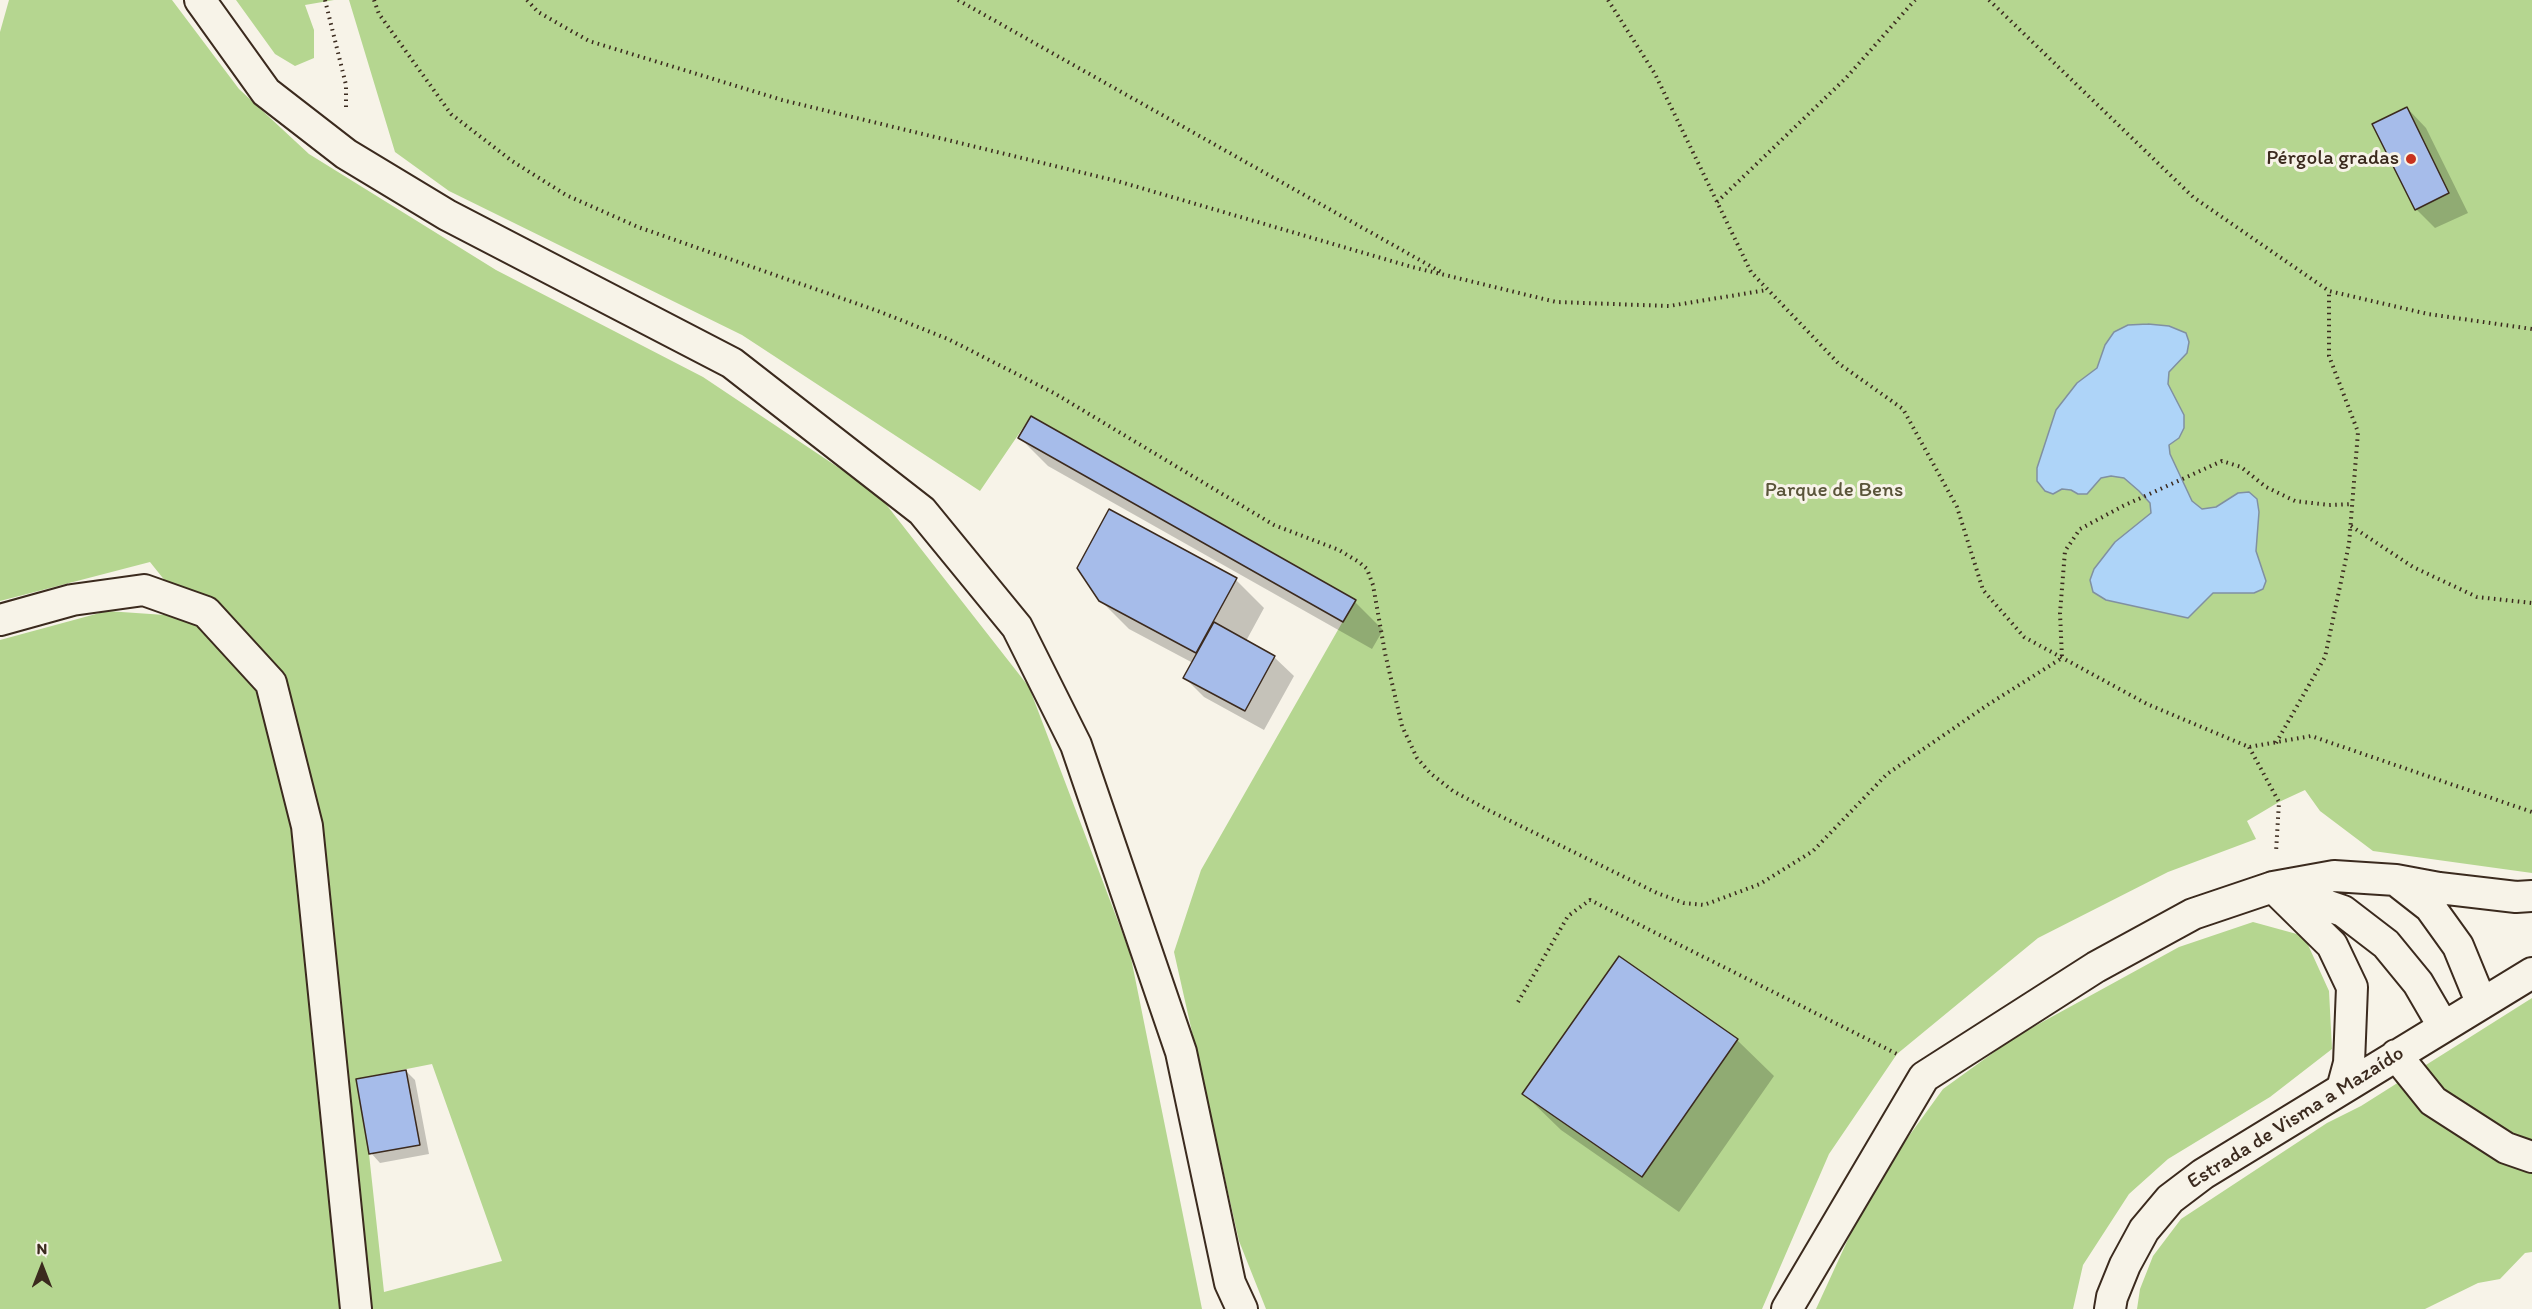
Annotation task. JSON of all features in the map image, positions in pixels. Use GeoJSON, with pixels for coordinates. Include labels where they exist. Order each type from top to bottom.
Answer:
{"type":"FeatureCollection","features":[{"type":"Feature","properties":{"kind":"street"},"geometry":{"type":"LineString","coordinates":[[200,0],[266,92],[346,154],[447,214],[732,363],[922,511],[1017,627],[1076,745],[1181,1052],[1230,1283],[1242,1309]]}},
{"type":"Feature","properties":{"kind":"street"},"geometry":{"type":"LineString","coordinates":[[0,620],[72,600],[144,590],[206,612],[271,683],[307,826],[356,1309]]}},
{"type":"Feature","properties":{"kind":"street"},"geometry":{"type":"LineString","coordinates":[[1787,1309],[1924,1077],[2096,967],[2193,914],[2273,887],[2334,876],[2396,880],[2439,888],[2516,897],[2532,896]]}},
{"type":"Feature","properties":{"kind":"street"},"geometry":{"type":"LineString","coordinates":[[2396,880],[2430,907],[2458,946],[2481,1002]]}},
{"type":"Feature","properties":{"kind":"street"},"geometry":{"type":"LineString","coordinates":[[2273,887],[2343,911],[2386,944],[2418,983],[2443,1026]]}},
{"type":"Feature","properties":{"kind":"street"},"geometry":{"type":"LineString","coordinates":[[2273,887],[2332,945],[2352,987],[2349,1063],[2342,1089]]}},
{"type":"Feature","properties":{"kind":"street","name":"Estrada de Visma a Mazaído"},"geometry":{"type":"LineString","coordinates":[[2110,1309],[2112,1297],[2125,1265],[2144,1230],[2170,1199],[2203,1174],[2481,1002],[2532,973]]}},
{"type":"Feature","properties":{"kind":"street"},"geometry":{"type":"LineString","coordinates":[[2396,1055],[2433,1101],[2506,1148],[2532,1157]]}},
{"type":"Feature","properties":{"kind":"path"},"geometry":{"type":"LineString","coordinates":[[325,0],[346,85],[346,154]]}},
{"type":"Feature","properties":{"kind":"path"},"geometry":{"type":"LineString","coordinates":[[374,0],[379,14],[451,114],[512,161],[566,195],[638,227],[878,311],[948,339],[1054,393],[1274,525],[1339,550],[1359,562],[1367,569],[1373,585],[1385,653],[1402,726],[1417,758],[1430,773],[1453,791],[1488,810],[1657,893],[1684,903],[1704,905],[1760,884],[1813,851],[1887,774],[1989,704],[2062,658]]}},
{"type":"Feature","properties":{"kind":"path"},"geometry":{"type":"LineString","coordinates":[[527,0],[538,12],[589,41],[782,100],[1118,181],[1447,275],[1556,302],[1669,306],[1768,290]]}},
{"type":"Feature","properties":{"kind":"path"},"geometry":{"type":"LineString","coordinates":[[958,0],[1447,275]]}},
{"type":"Feature","properties":{"kind":"path"},"geometry":{"type":"LineString","coordinates":[[1608,0],[1655,74],[1751,272],[1838,363],[1903,409],[1957,507],[1983,590],[2024,637],[2147,704],[2249,747],[2311,736],[2532,812]]}},
{"type":"Feature","properties":{"kind":"path"},"geometry":{"type":"LineString","coordinates":[[1717,202],[1846,78],[1915,0]]}},
{"type":"Feature","properties":{"kind":"path"},"geometry":{"type":"LineString","coordinates":[[1989,0],[2193,197],[2329,291],[2428,314],[2532,329]]}},
{"type":"Feature","properties":{"kind":"path"},"geometry":{"type":"LineString","coordinates":[[2276,742],[2325,657],[2349,544],[2358,432],[2329,356],[2329,291]]}},
{"type":"Feature","properties":{"kind":"path"},"geometry":{"type":"LineString","coordinates":[[2062,658],[2061,613],[2065,551],[2080,529],[2123,506],[2222,461],[2241,466],[2266,487],[2295,501],[2329,505],[2352,504]]}},
{"type":"Feature","properties":{"kind":"path"},"geometry":{"type":"LineString","coordinates":[[2350,525],[2413,567],[2477,597],[2532,603]]}},
{"type":"Feature","properties":{"kind":"path"},"geometry":{"type":"LineString","coordinates":[[2249,747],[2279,802],[2273,887]]}},
{"type":"Feature","properties":{"kind":"path"},"geometry":{"type":"LineString","coordinates":[[1518,1002],[1568,916],[1590,900],[1897,1054],[1924,1077]]}},
{"type":"Feature","properties":{"kind":"green space"},"geometry":{"type":"Polygon","coordinates":[[[9,0],[172,0],[239,89],[309,154],[496,270],[703,377],[878,494],[1029,687],[1130,953],[1202,1309],[0,1309],[0,640],[107,611],[194,617],[150,562],[0,601],[0,32],[9,0]],[[432,1064],[356,1079],[369,1154],[384,1292],[502,1261],[432,1064]]]}},
{"type":"Feature","properties":{"kind":"green space"},"geometry":{"type":"Polygon","coordinates":[[[236,0],[334,0],[305,5],[314,30],[314,58],[295,66],[275,54],[236,0]]]}},
{"type":"Feature","properties":{"kind":"green space","name":"Parque de Bens"},"geometry":{"type":"Polygon","coordinates":[[[349,0],[2532,0],[2532,873],[2373,851],[2320,811],[2305,790],[2247,821],[2256,839],[2168,872],[2038,938],[1897,1054],[1829,1154],[1762,1309],[1266,1309],[1239,1241],[1174,952],[1201,870],[1355,600],[1031,416],[980,491],[742,335],[449,191],[395,152],[349,0]]]}},
{"type":"Feature","properties":{"kind":"green space"},"geometry":{"type":"Polygon","coordinates":[[[2253,922],[2304,936],[2329,991],[2332,1049],[2270,1097],[2168,1159],[2129,1194],[2083,1265],[2073,1309],[1816,1309],[1872,1187],[1943,1089],[2015,1037],[2179,947],[2253,922]]]}},
{"type":"Feature","properties":{"kind":"green space"},"geometry":{"type":"Polygon","coordinates":[[[2532,998],[2532,1252],[2525,1253],[2500,1279],[2478,1283],[2425,1309],[2137,1309],[2140,1289],[2153,1256],[2181,1219],[2327,1123],[2361,1106],[2532,998]]]}},
{"type":"Feature","properties":{"kind":"water"},"geometry":{"type":"Polygon","coordinates":[[[2128,325],[2169,326],[2186,333],[2189,342],[2187,353],[2169,372],[2168,384],[2184,415],[2184,428],[2179,438],[2169,445],[2170,454],[2192,501],[2202,509],[2216,507],[2238,493],[2249,492],[2257,499],[2259,512],[2256,551],[2266,581],[2263,589],[2254,593],[2213,593],[2188,618],[2106,600],[2093,592],[2090,580],[2094,569],[2115,542],[2151,513],[2150,503],[2139,491],[2124,478],[2111,476],[2101,478],[2087,494],[2062,489],[2053,494],[2045,491],[2037,481],[2037,468],[2056,410],[2077,383],[2097,368],[2105,345],[2114,332],[2128,325]]]}},
{"type":"Feature","properties":{"kind":"building","name":"Pérgola gradas"},"geometry":{"type":"Polygon","coordinates":[[[2407,107],[2449,193],[2415,210],[2372,124],[2407,107]]]}},
{"type":"Feature","properties":{"kind":"building"},"geometry":{"type":"Polygon","coordinates":[[[1031,416],[1356,600],[1343,622],[1018,438],[1031,416]]]}},
{"type":"Feature","properties":{"kind":"building"},"geometry":{"type":"Polygon","coordinates":[[[1109,509],[1237,578],[1196,653],[1099,601],[1077,568],[1109,509]]]}},
{"type":"Feature","properties":{"kind":"building"},"geometry":{"type":"Polygon","coordinates":[[[1214,622],[1275,656],[1245,711],[1183,678],[1214,622]]]}},
{"type":"Feature","properties":{"kind":"building"},"geometry":{"type":"Polygon","coordinates":[[[1619,956],[1738,1039],[1642,1177],[1522,1094],[1619,956]]]}},
{"type":"Feature","properties":{"kind":"building"},"geometry":{"type":"Polygon","coordinates":[[[406,1070],[420,1145],[369,1154],[356,1079],[406,1070]]]}},
{"type":"Feature","properties":{"kind":"place","name":"Pérgola gradas"},"geometry":{"type":"Point","coordinates":[2411,159]}}]}
